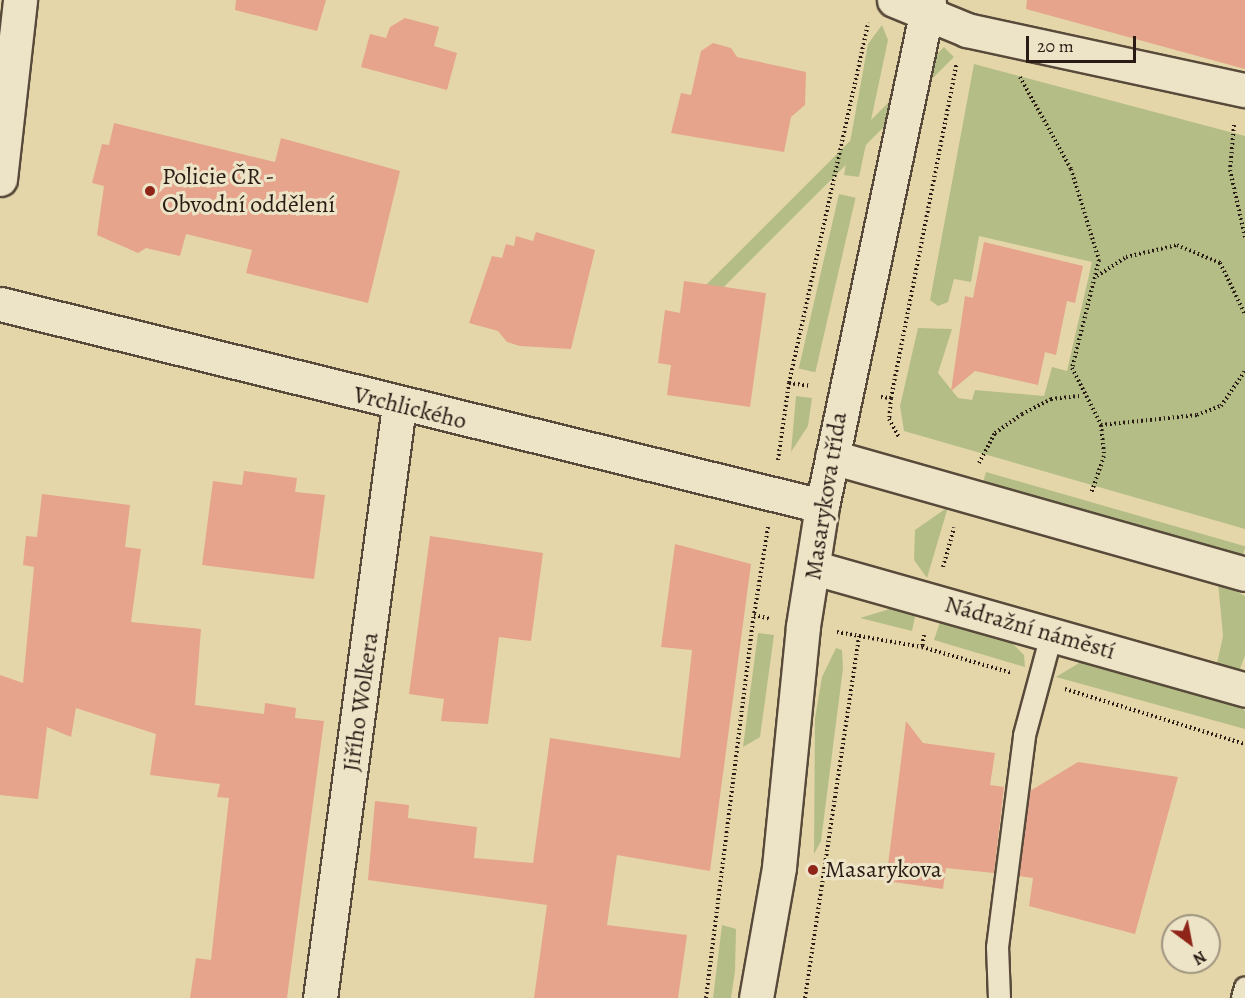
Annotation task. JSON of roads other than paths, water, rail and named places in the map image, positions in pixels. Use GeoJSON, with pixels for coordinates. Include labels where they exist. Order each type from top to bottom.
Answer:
{"type":"FeatureCollection","features":[{"type":"Feature","properties":{"kind":"street"},"geometry":{"type":"LineString","coordinates":[[0,179],[20,0]]}},
{"type":"Feature","properties":{"kind":"street"},"geometry":{"type":"LineString","coordinates":[[883,6],[927,7],[967,30],[1245,90]]}},
{"type":"Feature","properties":{"kind":"street","name":"Masarykova třída"},"geometry":{"type":"LineString","coordinates":[[756,998],[779,867],[803,626],[815,568],[822,506],[927,7]]}},
{"type":"Feature","properties":{"kind":"street","name":"Vrchlického"},"geometry":{"type":"LineString","coordinates":[[0,304],[399,406],[822,506]]}},
{"type":"Feature","properties":{"kind":"street","name":"Jiřího Wolkera"},"geometry":{"type":"LineString","coordinates":[[320,998],[399,406]]}},
{"type":"Feature","properties":{"kind":"street"},"geometry":{"type":"LineString","coordinates":[[832,457],[1245,574]]}},
{"type":"Feature","properties":{"kind":"street","name":"Nádražní náměstí"},"geometry":{"type":"LineString","coordinates":[[815,568],[1245,690]]}},
{"type":"Feature","properties":{"kind":"lane"},"geometry":{"type":"LineString","coordinates":[[999,998],[997,947],[1022,747],[1051,635]]}},
{"type":"Feature","properties":{"kind":"place","name":"Policie ČR - Obvodní oddělení"},"geometry":{"type":"Point","coordinates":[150,191]}},
{"type":"Feature","properties":{"kind":"place","name":"Masarykova"},"geometry":{"type":"Point","coordinates":[813,870]}}]}
